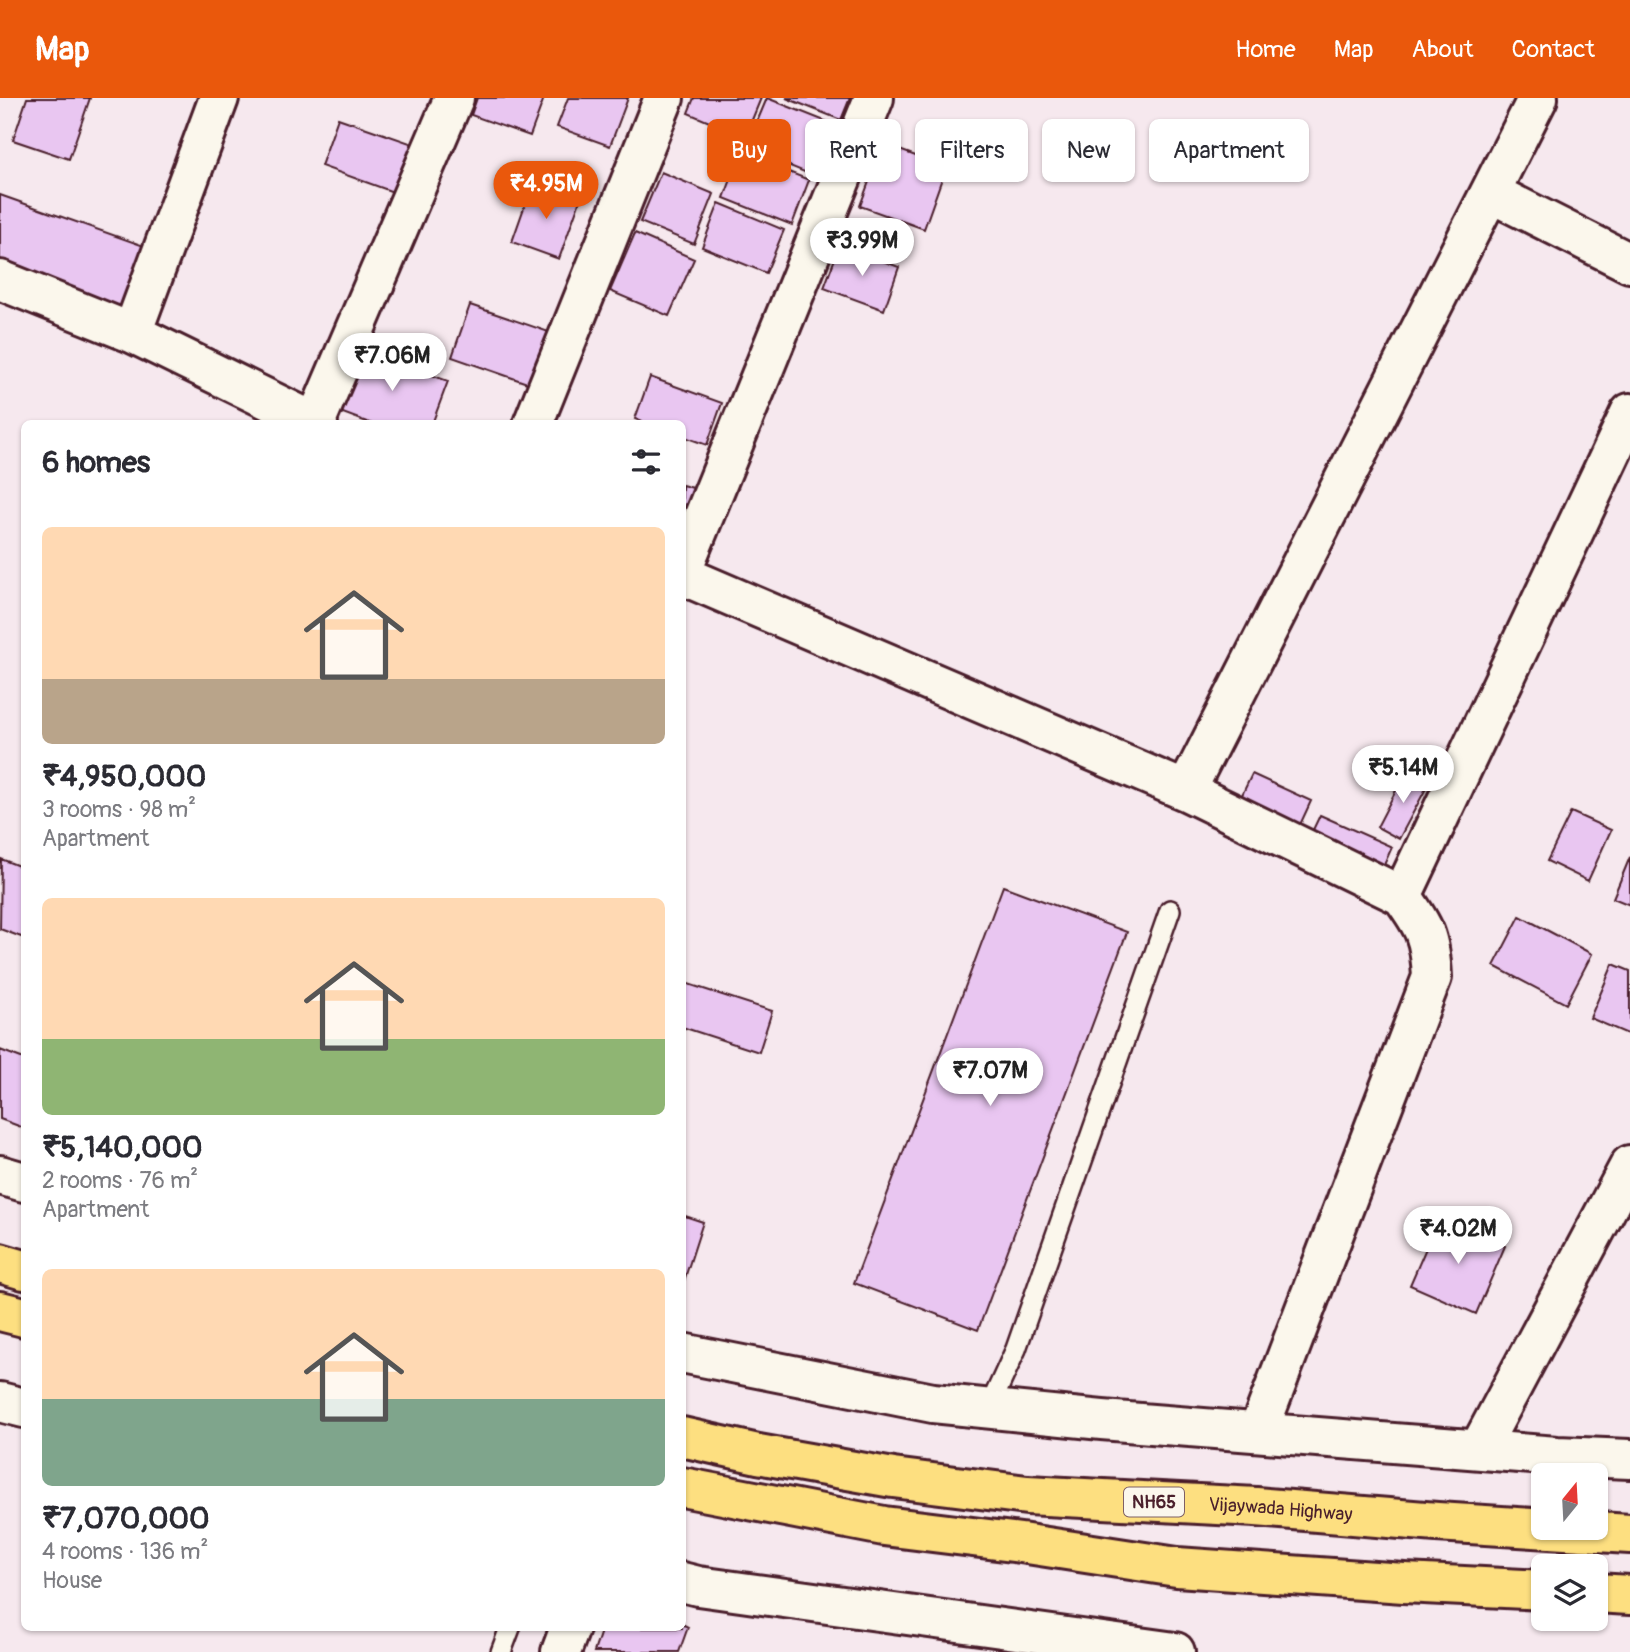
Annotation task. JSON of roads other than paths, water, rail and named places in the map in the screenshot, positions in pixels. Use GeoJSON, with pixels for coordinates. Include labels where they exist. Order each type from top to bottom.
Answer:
{"type":"FeatureCollection","features":[{"type":"Feature","properties":{"kind":"highway"},"geometry":{"type":"LineString","coordinates":[[0,1264],[21,1269]]}},
{"type":"Feature","properties":{"kind":"highway"},"geometry":{"type":"LineString","coordinates":[[0,1311],[21,1316]]}},
{"type":"Feature","properties":{"kind":"highway","name":"Vijaywada Highway"},"geometry":{"type":"LineString","coordinates":[[686,1438],[880,1476],[1027,1495],[1256,1507],[1630,1534]]}},
{"type":"Feature","properties":{"kind":"highway"},"geometry":{"type":"LineString","coordinates":[[686,1488],[884,1526],[1021,1543],[1177,1567],[1531,1589]]}},
{"type":"Feature","properties":{"kind":"highway"},"geometry":{"type":"LineString","coordinates":[[1608,1594],[1630,1595]]}},
{"type":"Feature","properties":{"kind":"street"},"geometry":{"type":"LineString","coordinates":[[132,333],[219,98]]}},
{"type":"Feature","properties":{"kind":"street"},"geometry":{"type":"LineString","coordinates":[[318,420],[454,98]]}},
{"type":"Feature","properties":{"kind":"street"},"geometry":{"type":"LineString","coordinates":[[535,420],[664,98]]}},
{"type":"Feature","properties":{"kind":"street"},"geometry":{"type":"LineString","coordinates":[[686,563],[874,98]]}},
{"type":"Feature","properties":{"kind":"street"},"geometry":{"type":"LineString","coordinates":[[1186,791],[1538,98]]}},
{"type":"Feature","properties":{"kind":"street"},"geometry":{"type":"LineString","coordinates":[[1491,192],[1630,263]]}},
{"type":"Feature","properties":{"kind":"street"},"geometry":{"type":"LineString","coordinates":[[0,280],[132,333],[311,420]]}},
{"type":"Feature","properties":{"kind":"street"},"geometry":{"type":"LineString","coordinates":[[1402,896],[1630,413]]}},
{"type":"Feature","properties":{"kind":"street"},"geometry":{"type":"LineString","coordinates":[[686,575],[1186,791],[1402,896],[1420,921],[1430,946],[1432,977],[1258,1432]]}},
{"type":"Feature","properties":{"kind":"street"},"geometry":{"type":"LineString","coordinates":[[1479,1449],[1630,1165]]}},
{"type":"Feature","properties":{"kind":"street"},"geometry":{"type":"LineString","coordinates":[[0,1175],[21,1181]]}},
{"type":"Feature","properties":{"kind":"street"},"geometry":{"type":"LineString","coordinates":[[686,1354],[933,1403],[1258,1432],[1630,1459]]}},
{"type":"Feature","properties":{"kind":"street"},"geometry":{"type":"LineString","coordinates":[[0,1402],[21,1407]]}},
{"type":"Feature","properties":{"kind":"street"},"geometry":{"type":"LineString","coordinates":[[686,1583],[1132,1649],[1175,1652]]}},
{"type":"Feature","properties":{"kind":"street"},"geometry":{"type":"LineString","coordinates":[[561,1652],[569,1631]]}},
{"type":"Feature","properties":{"kind":"lane"},"geometry":{"type":"LineString","coordinates":[[989,1408],[1016,1349],[1170,910]]}},
{"type":"Feature","properties":{"kind":"lane"},"geometry":{"type":"LineString","coordinates":[[501,1652],[509,1631]]}}]}
